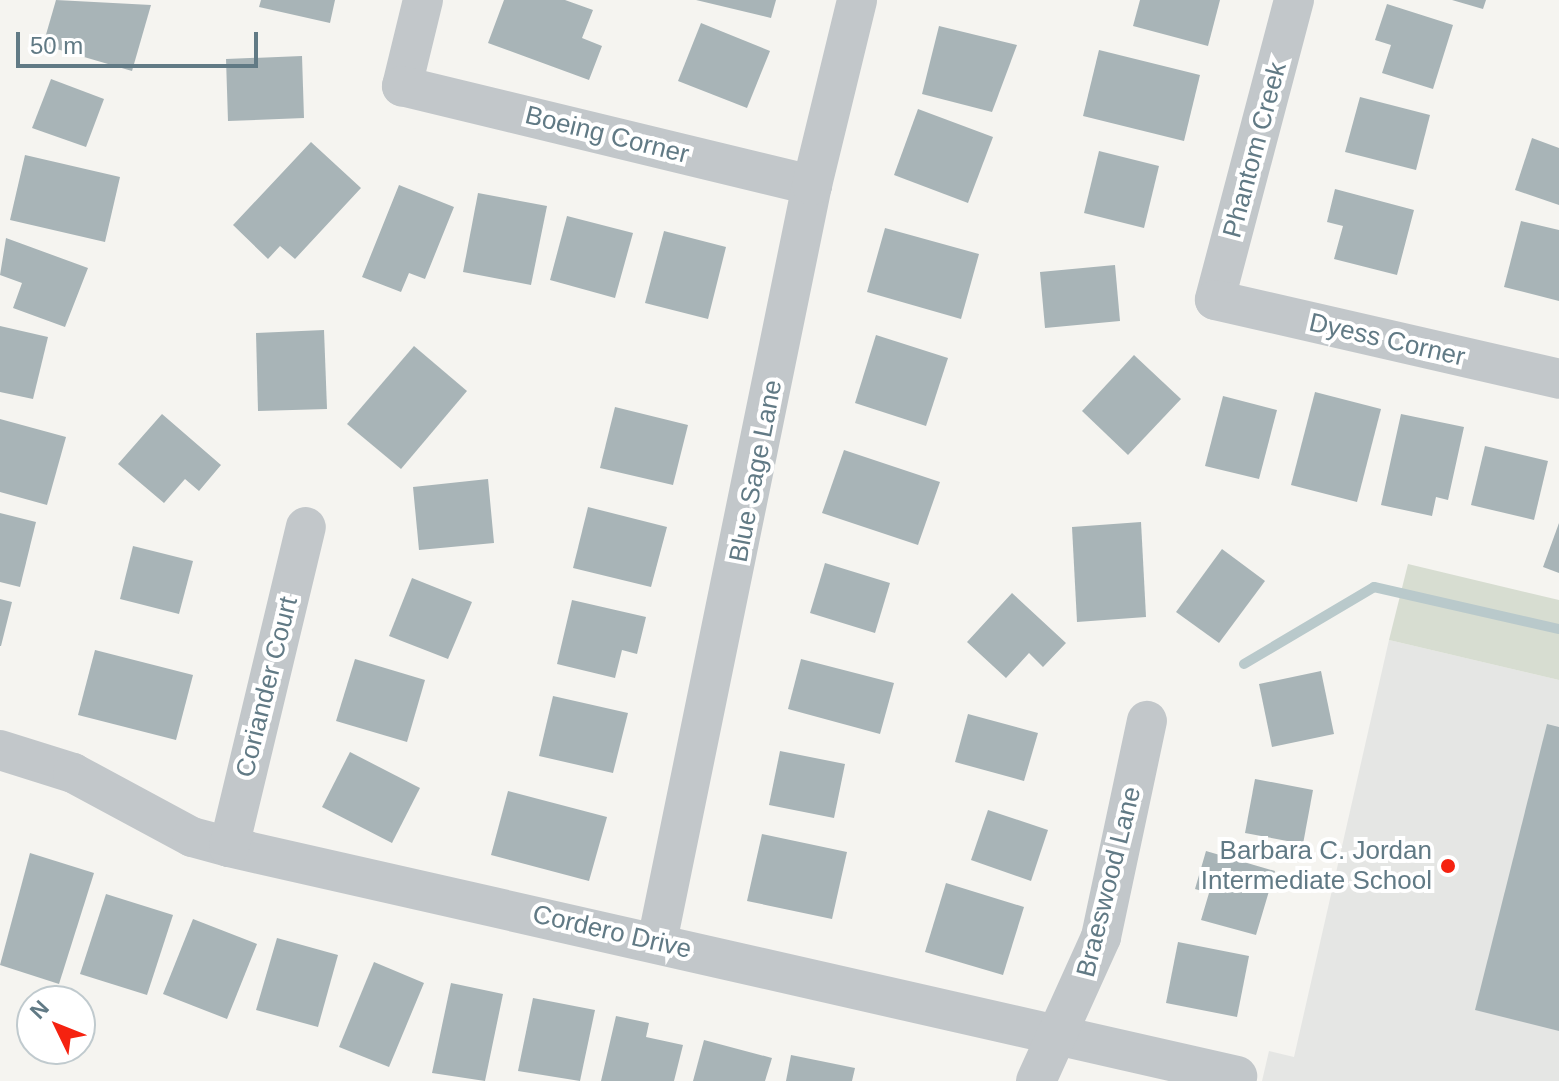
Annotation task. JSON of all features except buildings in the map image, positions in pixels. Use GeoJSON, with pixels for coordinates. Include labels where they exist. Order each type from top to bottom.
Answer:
{"type":"FeatureCollection","features":[{"type":"Feature","properties":{"kind":"street","name":"Boeing Corner"},"geometry":{"type":"LineString","coordinates":[[423,0],[402,86],[812,185]]}},
{"type":"Feature","properties":{"kind":"street","name":"Blue Sage Lane"},"geometry":{"type":"LineString","coordinates":[[657,942],[812,185],[857,0]]}},
{"type":"Feature","properties":{"kind":"street","name":"Phantom Creek"},"geometry":{"type":"LineString","coordinates":[[1215,300],[1294,0]]}},
{"type":"Feature","properties":{"kind":"street","name":"Dyess Corner"},"geometry":{"type":"LineString","coordinates":[[1215,300],[1559,379]]}},
{"type":"Feature","properties":{"kind":"street","name":"Coriander Court"},"geometry":{"type":"LineString","coordinates":[[229,847],[306,527]]}},
{"type":"Feature","properties":{"kind":"street","name":"Braeswood Lane"},"geometry":{"type":"LineString","coordinates":[[1036,1081],[1101,937],[1147,721]]}},
{"type":"Feature","properties":{"kind":"street","name":"Cordero Drive"},"geometry":{"type":"LineString","coordinates":[[0,750],[73,773],[192,837],[229,847],[1237,1076]]}},
{"type":"Feature","properties":{"kind":"shaded area"},"geometry":{"type":"Polygon","coordinates":[[[1408,564],[1559,600],[1559,680],[1389,640],[1408,564]]]}},
{"type":"Feature","properties":{"kind":"shaded area","name":"Barbara C. Jordan Intermediate School"},"geometry":{"type":"Polygon","coordinates":[[[1389,640],[1559,680],[1559,1081],[1262,1081],[1269,1051],[1294,1057],[1389,640]]]}},
{"type":"Feature","properties":{"kind":"waterway"},"geometry":{"type":"LineString","coordinates":[[1244,664],[1374,587],[1559,629]]}},
{"type":"Feature","properties":{"kind":"place","name":"Barbara C. Jordan Intermediate School"},"geometry":{"type":"Point","coordinates":[1448,866]}}]}
